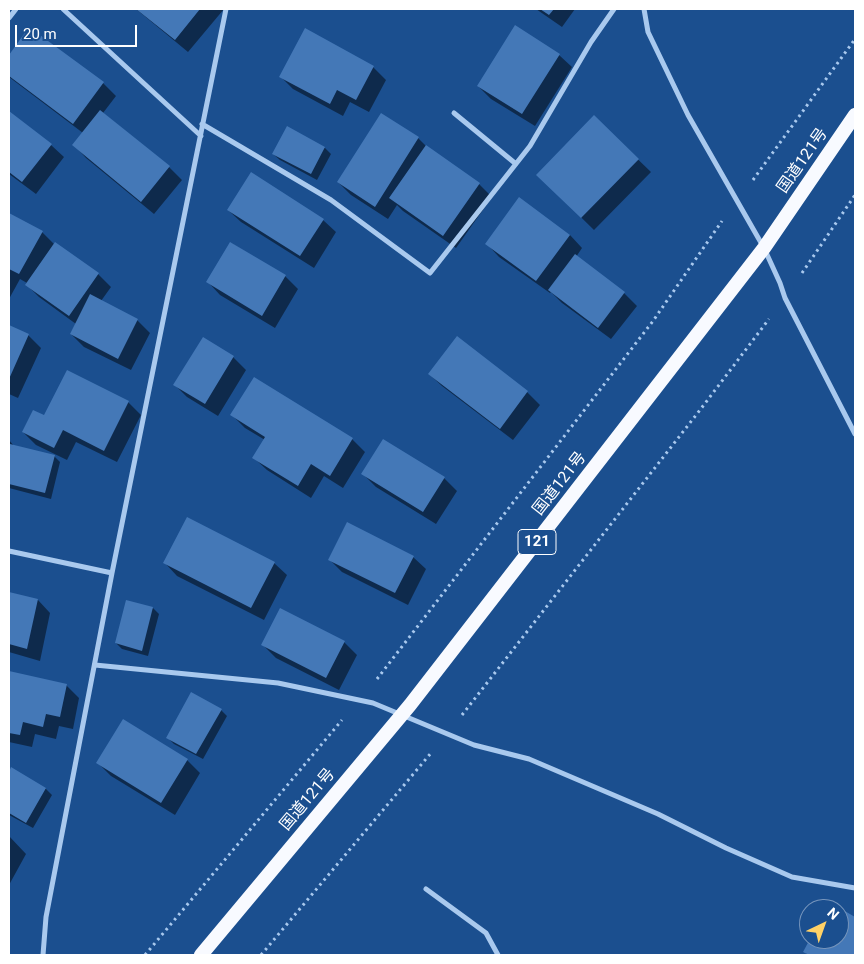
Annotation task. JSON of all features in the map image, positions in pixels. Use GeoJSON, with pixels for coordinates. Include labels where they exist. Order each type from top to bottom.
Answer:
{"type":"FeatureCollection","features":[{"type":"Feature","properties":{"kind":"highway","name":"国道121号"},"geometry":{"type":"LineString","coordinates":[[201,955],[402,715],[764,248],[855,115]]}},
{"type":"Feature","properties":{"kind":"street"},"geometry":{"type":"LineString","coordinates":[[9,18],[16,9]]}},
{"type":"Feature","properties":{"kind":"street"},"geometry":{"type":"LineString","coordinates":[[63,9],[201,136]]}},
{"type":"Feature","properties":{"kind":"street"},"geometry":{"type":"LineString","coordinates":[[42,955],[46,916],[112,573],[226,9]]}},
{"type":"Feature","properties":{"kind":"street"},"geometry":{"type":"LineString","coordinates":[[202,124],[331,200],[430,273],[530,146],[591,42],[614,9]]}},
{"type":"Feature","properties":{"kind":"street"},"geometry":{"type":"LineString","coordinates":[[644,9],[648,32],[688,115],[764,248],[785,298],[855,434]]}},
{"type":"Feature","properties":{"kind":"street"},"geometry":{"type":"LineString","coordinates":[[454,113],[516,164]]}},
{"type":"Feature","properties":{"kind":"street"},"geometry":{"type":"LineString","coordinates":[[9,551],[112,573]]}},
{"type":"Feature","properties":{"kind":"street"},"geometry":{"type":"LineString","coordinates":[[95,665],[278,683],[359,700],[474,744],[529,759],[658,814],[726,848],[792,877],[855,888]]}},
{"type":"Feature","properties":{"kind":"street"},"geometry":{"type":"LineString","coordinates":[[426,889],[486,933],[498,955]]}},
{"type":"Feature","properties":{"kind":"path"},"geometry":{"type":"LineString","coordinates":[[145,955],[359,700],[653,322],[737,201],[855,39]]}},
{"type":"Feature","properties":{"kind":"path"},"geometry":{"type":"LineString","coordinates":[[261,955],[446,734],[700,410],[785,298],[855,195]]}},
{"type":"Feature","properties":{"kind":"building"},"geometry":{"type":"Polygon","coordinates":[[[136,9],[200,9],[175,40],[136,9]]]}},
{"type":"Feature","properties":{"kind":"building"},"geometry":{"type":"Polygon","coordinates":[[[540,9],[554,9],[549,15],[540,9]]]}},
{"type":"Feature","properties":{"kind":"building"},"geometry":{"type":"Polygon","coordinates":[[[515,25],[560,54],[522,114],[477,86],[515,25]]]}},
{"type":"Feature","properties":{"kind":"building"},"geometry":{"type":"Polygon","coordinates":[[[29,27],[104,82],[73,124],[9,76],[9,55],[29,27]]]}},
{"type":"Feature","properties":{"kind":"building"},"geometry":{"type":"Polygon","coordinates":[[[305,28],[374,66],[356,100],[337,90],[330,104],[279,77],[305,28]]]}},
{"type":"Feature","properties":{"kind":"building"},"geometry":{"type":"Polygon","coordinates":[[[100,110],[170,166],[141,202],[72,145],[100,110]]]}},
{"type":"Feature","properties":{"kind":"building"},"geometry":{"type":"Polygon","coordinates":[[[9,111],[52,144],[22,182],[9,172],[9,111]]]}},
{"type":"Feature","properties":{"kind":"building"},"geometry":{"type":"Polygon","coordinates":[[[381,113],[419,137],[375,207],[337,182],[381,113]]]}},
{"type":"Feature","properties":{"kind":"building"},"geometry":{"type":"Polygon","coordinates":[[[594,115],[639,159],[581,218],[536,175],[594,115]]]}},
{"type":"Feature","properties":{"kind":"building"},"geometry":{"type":"Polygon","coordinates":[[[287,126],[325,147],[311,174],[272,154],[287,126]]]}},
{"type":"Feature","properties":{"kind":"building"},"geometry":{"type":"Polygon","coordinates":[[[426,145],[480,183],[443,236],[389,198],[426,145]]]}},
{"type":"Feature","properties":{"kind":"building"},"geometry":{"type":"Polygon","coordinates":[[[251,172],[324,219],[300,256],[227,210],[251,172]]]}},
{"type":"Feature","properties":{"kind":"building"},"geometry":{"type":"Polygon","coordinates":[[[519,197],[570,235],[536,281],[485,244],[519,197]]]}},
{"type":"Feature","properties":{"kind":"building"},"geometry":{"type":"Polygon","coordinates":[[[9,213],[43,231],[19,274],[9,269],[9,213]]]}},
{"type":"Feature","properties":{"kind":"building"},"geometry":{"type":"Polygon","coordinates":[[[55,242],[99,273],[69,316],[25,285],[55,242]]]}},
{"type":"Feature","properties":{"kind":"building"},"geometry":{"type":"Polygon","coordinates":[[[230,242],[286,275],[262,316],[206,282],[230,242]]]}},
{"type":"Feature","properties":{"kind":"building"},"geometry":{"type":"Polygon","coordinates":[[[575,254],[625,292],[598,328],[548,290],[575,254]]]}},
{"type":"Feature","properties":{"kind":"building"},"geometry":{"type":"Polygon","coordinates":[[[90,294],[138,319],[118,359],[70,334],[90,294]]]}},
{"type":"Feature","properties":{"kind":"building"},"geometry":{"type":"Polygon","coordinates":[[[9,325],[29,334],[9,379],[9,325]]]}},
{"type":"Feature","properties":{"kind":"building"},"geometry":{"type":"Polygon","coordinates":[[[457,336],[528,391],[500,429],[428,374],[457,336]]]}},
{"type":"Feature","properties":{"kind":"building"},"geometry":{"type":"Polygon","coordinates":[[[203,337],[234,356],[205,404],[173,385],[203,337]]]}},
{"type":"Feature","properties":{"kind":"building"},"geometry":{"type":"Polygon","coordinates":[[[67,370],[129,401],[104,451],[63,430],[54,448],[22,432],[33,410],[44,415],[67,370]]]}},
{"type":"Feature","properties":{"kind":"building"},"geometry":{"type":"Polygon","coordinates":[[[254,377],[353,438],[330,476],[311,464],[298,486],[252,458],[265,437],[230,415],[254,377]]]}},
{"type":"Feature","properties":{"kind":"building"},"geometry":{"type":"Polygon","coordinates":[[[383,439],[445,477],[423,512],[361,474],[383,439]]]}},
{"type":"Feature","properties":{"kind":"building"},"geometry":{"type":"Polygon","coordinates":[[[10,444],[55,455],[45,493],[9,484],[10,444]]]}},
{"type":"Feature","properties":{"kind":"building"},"geometry":{"type":"Polygon","coordinates":[[[187,517],[275,562],[251,608],[163,563],[187,517]]]}},
{"type":"Feature","properties":{"kind":"building"},"geometry":{"type":"Polygon","coordinates":[[[347,522],[414,556],[395,593],[328,560],[347,522]]]}},
{"type":"Feature","properties":{"kind":"building"},"geometry":{"type":"Polygon","coordinates":[[[9,592],[38,599],[27,649],[9,644],[9,592]]]}},
{"type":"Feature","properties":{"kind":"building"},"geometry":{"type":"Polygon","coordinates":[[[126,600],[153,607],[142,651],[115,643],[126,600]]]}},
{"type":"Feature","properties":{"kind":"building"},"geometry":{"type":"Polygon","coordinates":[[[280,608],[345,641],[326,678],[261,645],[280,608]]]}},
{"type":"Feature","properties":{"kind":"building"},"geometry":{"type":"Polygon","coordinates":[[[9,671],[67,684],[60,717],[46,714],[43,727],[23,722],[20,735],[9,733],[9,671]]]}},
{"type":"Feature","properties":{"kind":"building"},"geometry":{"type":"Polygon","coordinates":[[[191,692],[222,709],[196,754],[166,738],[191,692]]]}},
{"type":"Feature","properties":{"kind":"building"},"geometry":{"type":"Polygon","coordinates":[[[123,719],[188,759],[161,803],[96,763],[123,719]]]}},
{"type":"Feature","properties":{"kind":"building"},"geometry":{"type":"Polygon","coordinates":[[[11,767],[46,788],[26,823],[9,813],[9,772],[11,767]]]}},
{"type":"Feature","properties":{"kind":"building"},"geometry":{"type":"Polygon","coordinates":[[[849,914],[855,917],[855,955],[809,955],[803,952],[805,949],[849,949],[849,914]]]}}]}
